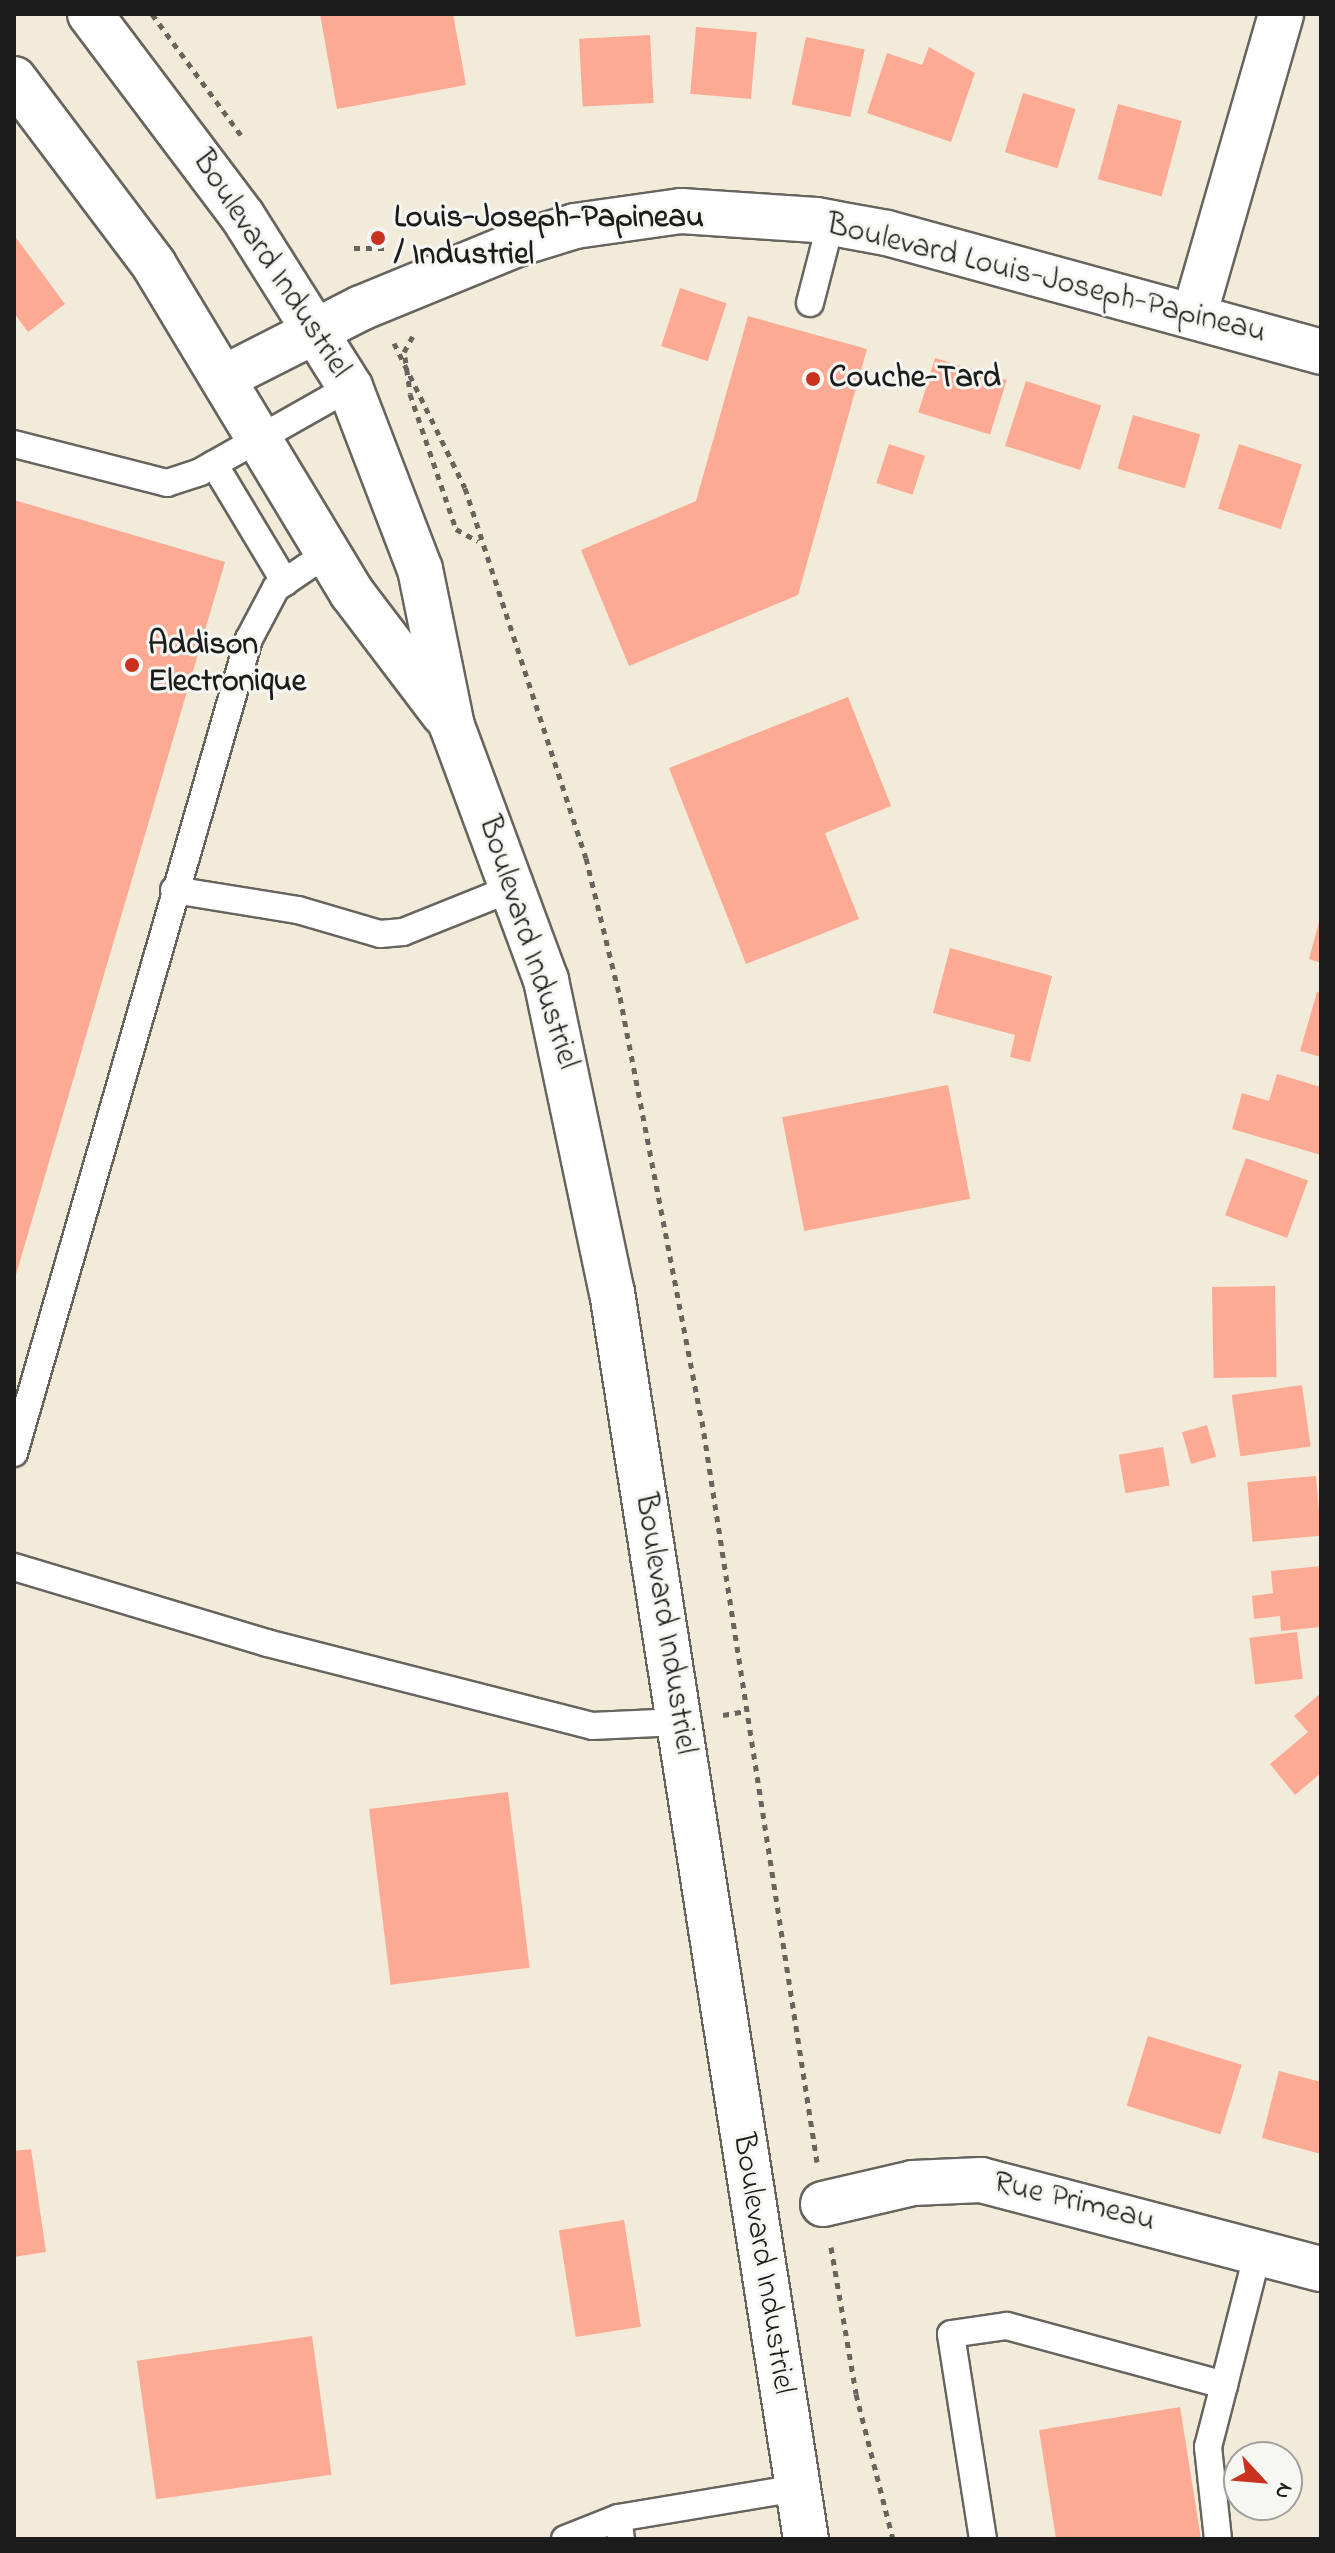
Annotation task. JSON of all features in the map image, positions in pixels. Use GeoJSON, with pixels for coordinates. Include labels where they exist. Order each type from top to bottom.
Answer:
{"type":"FeatureCollection","features":[{"type":"Feature","properties":{"kind":"street","name":"Boulevard Industriel"},"geometry":{"type":"LineString","coordinates":[[90,14],[212,173],[317,329],[350,387],[420,569],[452,726],[546,980],[582,1125],[806,2539]]}},
{"type":"Feature","properties":{"kind":"street"},"geometry":{"type":"LineString","coordinates":[[1194,316],[1281,14]]}},
{"type":"Feature","properties":{"kind":"street","name":"Boulevard Industriel"},"geometry":{"type":"LineString","coordinates":[[14,79],[124,222],[227,376],[329,552],[452,726]]}},
{"type":"Feature","properties":{"kind":"street","name":"Boulevard Louis-Joseph-Papineau"},"geometry":{"type":"LineString","coordinates":[[227,376],[317,329],[467,262],[586,223],[717,211],[831,222],[1321,352]]}},
{"type":"Feature","properties":{"kind":"street","name":"Rue Primeau"},"geometry":{"type":"LineString","coordinates":[[823,2204],[913,2183],[981,2180],[1321,2269]]}},
{"type":"Feature","properties":{"kind":"lane"},"geometry":{"type":"LineString","coordinates":[[810,303],[831,222]]}},
{"type":"Feature","properties":{"kind":"lane"},"geometry":{"type":"LineString","coordinates":[[14,444],[167,483],[214,464],[350,387]]}},
{"type":"Feature","properties":{"kind":"lane"},"geometry":{"type":"LineString","coordinates":[[214,464],[285,582]]}},
{"type":"Feature","properties":{"kind":"lane"},"geometry":{"type":"LineString","coordinates":[[14,1453],[174,890],[249,639],[266,600],[285,582],[329,552]]}},
{"type":"Feature","properties":{"kind":"lane"},"geometry":{"type":"LineString","coordinates":[[174,890],[298,910],[380,934],[403,932],[513,888]]}},
{"type":"Feature","properties":{"kind":"lane"},"geometry":{"type":"LineString","coordinates":[[14,1567],[267,1643],[592,1726],[679,1722]]}},
{"type":"Feature","properties":{"kind":"lane"},"geometry":{"type":"LineString","coordinates":[[1218,2539],[1208,2447],[1258,2252]]}},
{"type":"Feature","properties":{"kind":"lane"},"geometry":{"type":"LineString","coordinates":[[983,2539],[951,2334],[1007,2326],[1224,2385]]}},
{"type":"Feature","properties":{"kind":"lane"},"geometry":{"type":"LineString","coordinates":[[565,2539],[798,2488]]}},
{"type":"Feature","properties":{"kind":"path","name":"Boulevard Industriel"},"geometry":{"type":"LineString","coordinates":[[152,14],[247,143]]}},
{"type":"Feature","properties":{"kind":"path","name":"Boulevard Industriel"},"geometry":{"type":"LineString","coordinates":[[478,541],[456,529],[410,394],[404,352],[465,488],[478,541],[586,858],[657,1162],[815,2146]]}},
{"type":"Feature","properties":{"kind":"path"},"geometry":{"type":"LineString","coordinates":[[833,2254],[856,2394],[893,2539]]}},
{"type":"Feature","properties":{"kind":"building"},"geometry":{"type":"Polygon","coordinates":[[[320,14],[453,14],[466,85],[337,109],[320,14]]]}},
{"type":"Feature","properties":{"kind":"building"},"geometry":{"type":"Polygon","coordinates":[[[696,27],[757,32],[751,99],[690,94],[696,27]]]}},
{"type":"Feature","properties":{"kind":"building"},"geometry":{"type":"Polygon","coordinates":[[[650,35],[654,103],[583,107],[579,39],[650,35]]]}},
{"type":"Feature","properties":{"kind":"building"},"geometry":{"type":"Polygon","coordinates":[[[806,37],[865,49],[850,117],[792,104],[806,37]]]}},
{"type":"Feature","properties":{"kind":"building"},"geometry":{"type":"Polygon","coordinates":[[[929,47],[975,73],[951,142],[867,113],[887,53],[922,65],[929,47]]]}},
{"type":"Feature","properties":{"kind":"building"},"geometry":{"type":"Polygon","coordinates":[[[1023,93],[1076,109],[1057,168],[1005,152],[1023,93]]]}},
{"type":"Feature","properties":{"kind":"building"},"geometry":{"type":"Polygon","coordinates":[[[1118,104],[1182,121],[1162,196],[1098,179],[1118,104]]]}},
{"type":"Feature","properties":{"kind":"building"},"geometry":{"type":"Polygon","coordinates":[[[14,235],[65,304],[28,332],[14,313],[14,235]]]}},
{"type":"Feature","properties":{"kind":"building"},"geometry":{"type":"Polygon","coordinates":[[[680,288],[727,303],[708,361],[661,346],[680,288]]]}},
{"type":"Feature","properties":{"kind":"building"},"geometry":{"type":"Polygon","coordinates":[[[748,316],[867,349],[798,595],[629,666],[581,550],[696,501],[748,316]]]}},
{"type":"Feature","properties":{"kind":"building"},"geometry":{"type":"Polygon","coordinates":[[[935,358],[1007,380],[990,434],[918,413],[935,358]]]}},
{"type":"Feature","properties":{"kind":"building"},"geometry":{"type":"Polygon","coordinates":[[[1026,381],[1101,405],[1080,470],[1005,446],[1026,381]]]}},
{"type":"Feature","properties":{"kind":"building"},"geometry":{"type":"Polygon","coordinates":[[[1133,415],[1200,434],[1185,488],[1118,469],[1133,415]]]}},
{"type":"Feature","properties":{"kind":"building"},"geometry":{"type":"Polygon","coordinates":[[[889,444],[925,456],[912,495],[876,483],[889,444]]]}},
{"type":"Feature","properties":{"kind":"building"},"geometry":{"type":"Polygon","coordinates":[[[1239,444],[1302,464],[1281,529],[1218,509],[1239,444]]]}},
{"type":"Feature","properties":{"kind":"building"},"geometry":{"type":"Polygon","coordinates":[[[14,500],[225,562],[15,1278],[14,1278],[14,500]]]}},
{"type":"Feature","properties":{"kind":"building"},"geometry":{"type":"Polygon","coordinates":[[[848,697],[891,806],[825,833],[859,919],[746,964],[669,768],[848,697]]]}},
{"type":"Feature","properties":{"kind":"building"},"geometry":{"type":"Polygon","coordinates":[[[1321,919],[1321,963],[1309,959],[1321,919]]]}},
{"type":"Feature","properties":{"kind":"building"},"geometry":{"type":"Polygon","coordinates":[[[950,948],[1052,976],[1030,1062],[1010,1057],[1015,1035],[933,1013],[950,948]]]}},
{"type":"Feature","properties":{"kind":"building"},"geometry":{"type":"Polygon","coordinates":[[[1317,992],[1321,993],[1321,1057],[1300,1051],[1317,992]]]}},
{"type":"Feature","properties":{"kind":"building"},"geometry":{"type":"Polygon","coordinates":[[[1277,1074],[1321,1087],[1321,1155],[1232,1129],[1242,1093],[1269,1101],[1277,1074]]]}},
{"type":"Feature","properties":{"kind":"building"},"geometry":{"type":"Polygon","coordinates":[[[948,1085],[970,1199],[804,1231],[782,1117],[948,1085]]]}},
{"type":"Feature","properties":{"kind":"building"},"geometry":{"type":"Polygon","coordinates":[[[1246,1158],[1308,1181],[1287,1238],[1225,1215],[1246,1158]]]}},
{"type":"Feature","properties":{"kind":"building"},"geometry":{"type":"Polygon","coordinates":[[[1275,1286],[1277,1377],[1214,1378],[1212,1287],[1275,1286]]]}},
{"type":"Feature","properties":{"kind":"building"},"geometry":{"type":"Polygon","coordinates":[[[1302,1385],[1311,1446],[1240,1456],[1232,1395],[1302,1385]]]}},
{"type":"Feature","properties":{"kind":"building"},"geometry":{"type":"Polygon","coordinates":[[[1207,1425],[1216,1457],[1191,1464],[1182,1432],[1207,1425]]]}},
{"type":"Feature","properties":{"kind":"building"},"geometry":{"type":"Polygon","coordinates":[[[1163,1447],[1170,1485],[1125,1493],[1119,1455],[1163,1447]]]}},
{"type":"Feature","properties":{"kind":"building"},"geometry":{"type":"Polygon","coordinates":[[[1316,1476],[1321,1536],[1252,1542],[1247,1482],[1316,1476]]]}},
{"type":"Feature","properties":{"kind":"building"},"geometry":{"type":"Polygon","coordinates":[[[1321,1566],[1321,1627],[1281,1631],[1280,1616],[1254,1619],[1252,1596],[1273,1593],[1271,1571],[1321,1566]]]}},
{"type":"Feature","properties":{"kind":"building"},"geometry":{"type":"Polygon","coordinates":[[[1297,1632],[1303,1679],[1255,1684],[1249,1638],[1297,1632]]]}},
{"type":"Feature","properties":{"kind":"building"},"geometry":{"type":"Polygon","coordinates":[[[1321,1693],[1321,1773],[1295,1795],[1270,1764],[1308,1732],[1294,1716],[1321,1693]]]}},
{"type":"Feature","properties":{"kind":"building"},"geometry":{"type":"Polygon","coordinates":[[[508,1792],[530,1968],[391,1985],[369,1809],[508,1792]]]}},
{"type":"Feature","properties":{"kind":"building"},"geometry":{"type":"Polygon","coordinates":[[[1148,2036],[1242,2065],[1220,2134],[1127,2106],[1148,2036]]]}},
{"type":"Feature","properties":{"kind":"building"},"geometry":{"type":"Polygon","coordinates":[[[1279,2071],[1321,2082],[1321,2154],[1262,2138],[1279,2071]]]}},
{"type":"Feature","properties":{"kind":"building"},"geometry":{"type":"Polygon","coordinates":[[[31,2149],[46,2252],[14,2257],[14,2151],[31,2149]]]}},
{"type":"Feature","properties":{"kind":"building"},"geometry":{"type":"Polygon","coordinates":[[[624,2220],[641,2327],[576,2337],[559,2230],[624,2220]]]}},
{"type":"Feature","properties":{"kind":"building"},"geometry":{"type":"Polygon","coordinates":[[[312,2336],[331,2475],[156,2499],[137,2361],[312,2336]]]}},
{"type":"Feature","properties":{"kind":"building"},"geometry":{"type":"Polygon","coordinates":[[[1180,2407],[1201,2539],[1056,2539],[1039,2430],[1180,2407]]]}},
{"type":"Feature","properties":{"kind":"place","name":"Louis-Joseph-Papineau / Industriel"},"geometry":{"type":"Point","coordinates":[378,238]}},
{"type":"Feature","properties":{"kind":"place","name":"Couche-Tard"},"geometry":{"type":"Point","coordinates":[813,379]}},
{"type":"Feature","properties":{"kind":"place","name":"Addison Electronique"},"geometry":{"type":"Point","coordinates":[132,665]}}]}
